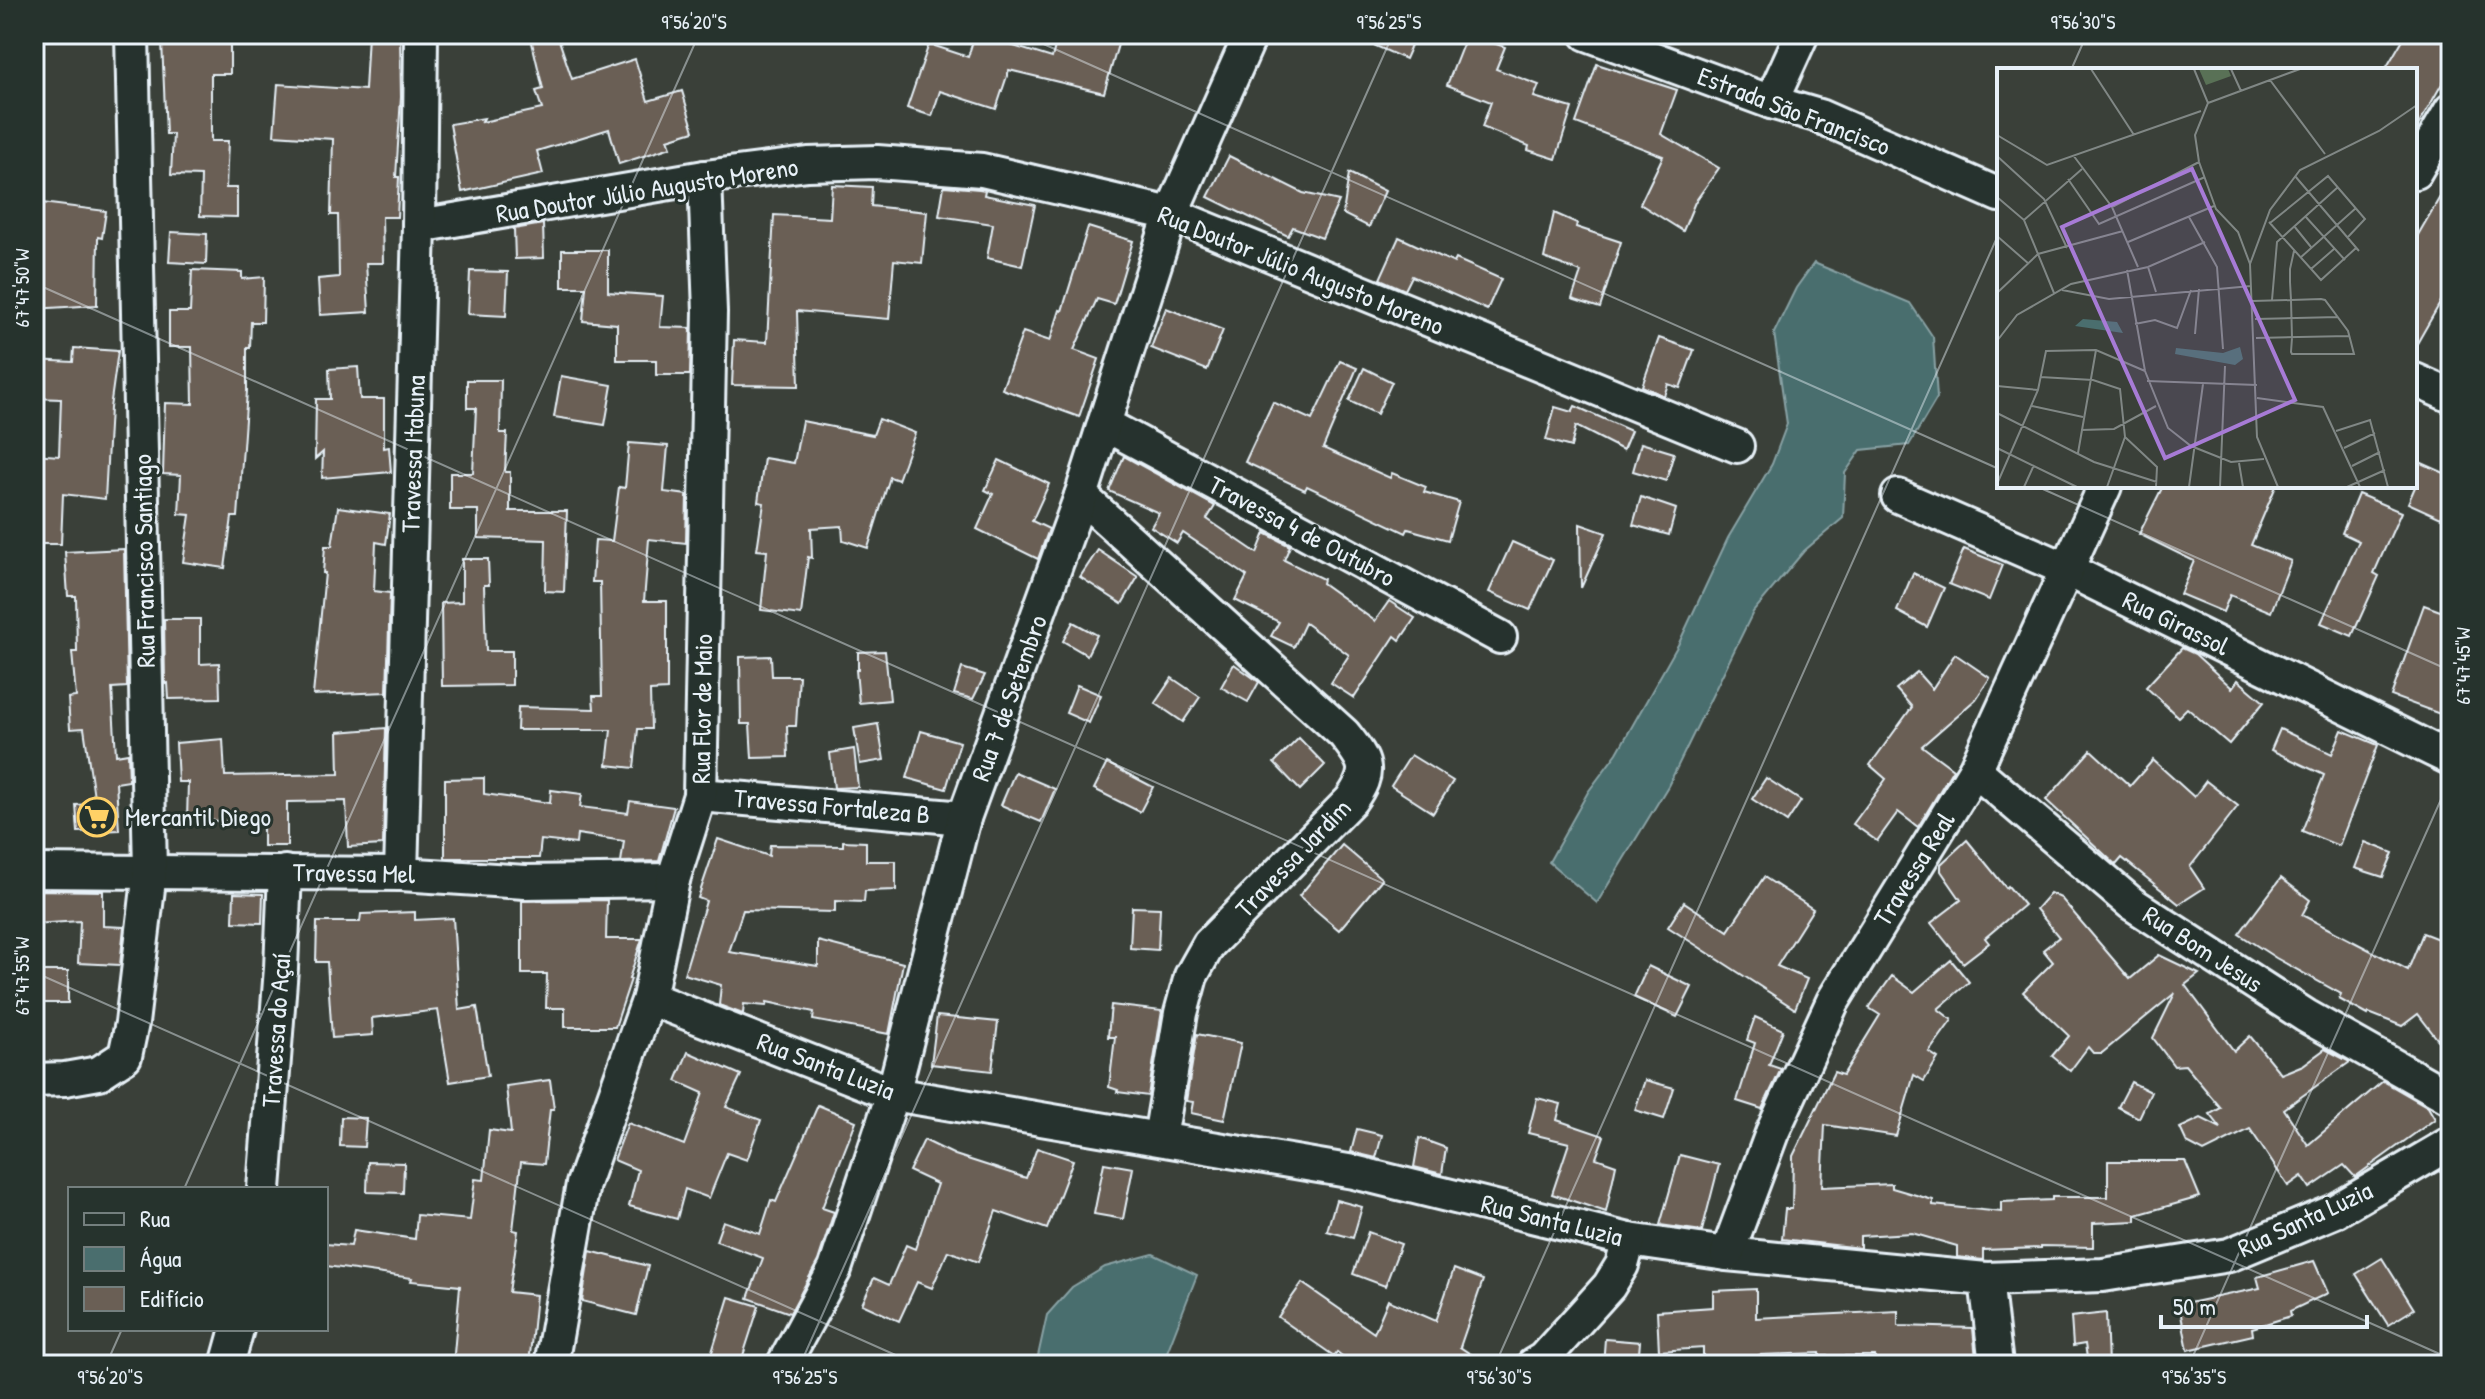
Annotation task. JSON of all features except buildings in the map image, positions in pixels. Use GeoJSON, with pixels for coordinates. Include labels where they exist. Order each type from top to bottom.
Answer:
{"type":"FeatureCollection","features":[{"type":"Feature","properties":{"kind":"street","name":"Rua Francisco Santiago"},"geometry":{"type":"LineString","coordinates":[[34,1080],[99,1073],[125,1056],[132,1023],[150,871],[132,34]]}},
{"type":"Feature","properties":{"kind":"street","name":"Travessa Itabuna"},"geometry":{"type":"LineString","coordinates":[[401,874],[419,226],[421,34]]}},
{"type":"Feature","properties":{"kind":"street","name":"Rua 7 de Setembro"},"geometry":{"type":"LineString","coordinates":[[783,1365],[835,1269],[893,1094],[964,818],[1081,496],[1171,214],[1251,34]]}},
{"type":"Feature","properties":{"kind":"street"},"geometry":{"type":"LineString","coordinates":[[1771,102],[1802,34]]}},
{"type":"Feature","properties":{"kind":"street","name":"Estrada São Francisco"},"geometry":{"type":"LineString","coordinates":[[1597,35],[1771,102],[1819,116],[1997,194]]}},
{"type":"Feature","properties":{"kind":"street"},"geometry":{"type":"LineString","coordinates":[[2417,169],[2451,110]]}},
{"type":"Feature","properties":{"kind":"street","name":"Rua Doutor Júlio Augusto Moreno"},"geometry":{"type":"LineString","coordinates":[[419,226],[705,177],[808,164],[877,162],[982,170],[1171,214],[1737,446]]}},
{"type":"Feature","properties":{"kind":"street","name":"Rua Flor de Maio"},"geometry":{"type":"LineString","coordinates":[[551,1365],[583,1184],[649,998],[673,880],[700,795],[710,312],[705,177]]}},
{"type":"Feature","properties":{"kind":"street"},"geometry":{"type":"LineString","coordinates":[[2417,381],[2451,396]]}},
{"type":"Feature","properties":{"kind":"street","name":"Travessa 4 de Outubro"},"geometry":{"type":"LineString","coordinates":[[1104,424],[1500,637]]}},
{"type":"Feature","properties":{"kind":"street","name":"Travessa Real"},"geometry":{"type":"LineString","coordinates":[[1727,1254],[1772,1133],[1833,1001],[1975,770],[2104,488]]}},
{"type":"Feature","properties":{"kind":"street","name":"Travessa Jardim"},"geometry":{"type":"LineString","coordinates":[[1081,496],[1344,734],[1363,760],[1366,772],[1351,800],[1209,944],[1191,976],[1181,1013],[1160,1138]]}},
{"type":"Feature","properties":{"kind":"street","name":"Rua Girassol"},"geometry":{"type":"LineString","coordinates":[[1898,496],[2066,569],[2451,759]]}},
{"type":"Feature","properties":{"kind":"street","name":"Rua Bom Jesus"},"geometry":{"type":"LineString","coordinates":[[1975,770],[2131,903],[2306,1016],[2451,1098]]}},
{"type":"Feature","properties":{"kind":"street","name":"Travessa Fortaleza B"},"geometry":{"type":"LineString","coordinates":[[700,795],[964,818]]}},
{"type":"Feature","properties":{"kind":"street","name":"Travessa Mel"},"geometry":{"type":"LineString","coordinates":[[34,871],[401,874],[525,882],[673,880]]}},
{"type":"Feature","properties":{"kind":"street","name":"Travessa do Açaí"},"geometry":{"type":"LineString","coordinates":[[264,1187],[285,872]]}},
{"type":"Feature","properties":{"kind":"street","name":"Rua Santa Luzia"},"geometry":{"type":"LineString","coordinates":[[649,998],[893,1094],[1354,1172],[1629,1240],[1727,1254],[1986,1279],[2103,1275],[2229,1255],[2335,1211],[2451,1143]]}},
{"type":"Feature","properties":{"kind":"street"},"geometry":{"type":"LineString","coordinates":[[1533,1365],[1543,1359],[1609,1286],[1622,1265],[1629,1240]]}},
{"type":"Feature","properties":{"kind":"street"},"geometry":{"type":"LineString","coordinates":[[1986,1279],[1996,1365]]}},
{"type":"Feature","properties":{"kind":"street"},"geometry":{"type":"LineString","coordinates":[[227,1365],[236,1331]]}},
{"type":"Feature","properties":{"kind":"water"},"geometry":{"type":"Polygon","coordinates":[[[1814,263],[1910,303],[1933,337],[1937,398],[1909,445],[1861,450],[1845,473],[1843,518],[1804,551],[1753,612],[1668,786],[1597,903],[1549,862],[1588,792],[1617,753],[1679,643],[1728,538],[1772,464],[1787,424],[1774,333],[1796,288],[1814,263]]]}},
{"type":"Feature","properties":{"kind":"water"},"geometry":{"type":"Polygon","coordinates":[[[1153,1254],[1197,1275],[1162,1365],[1036,1365],[1047,1315],[1072,1287],[1105,1267],[1153,1254]]]}},
{"type":"Feature","properties":{"kind":"place","name":"Mercantil Diego"},"geometry":{"type":"Point","coordinates":[97,817]}}]}
